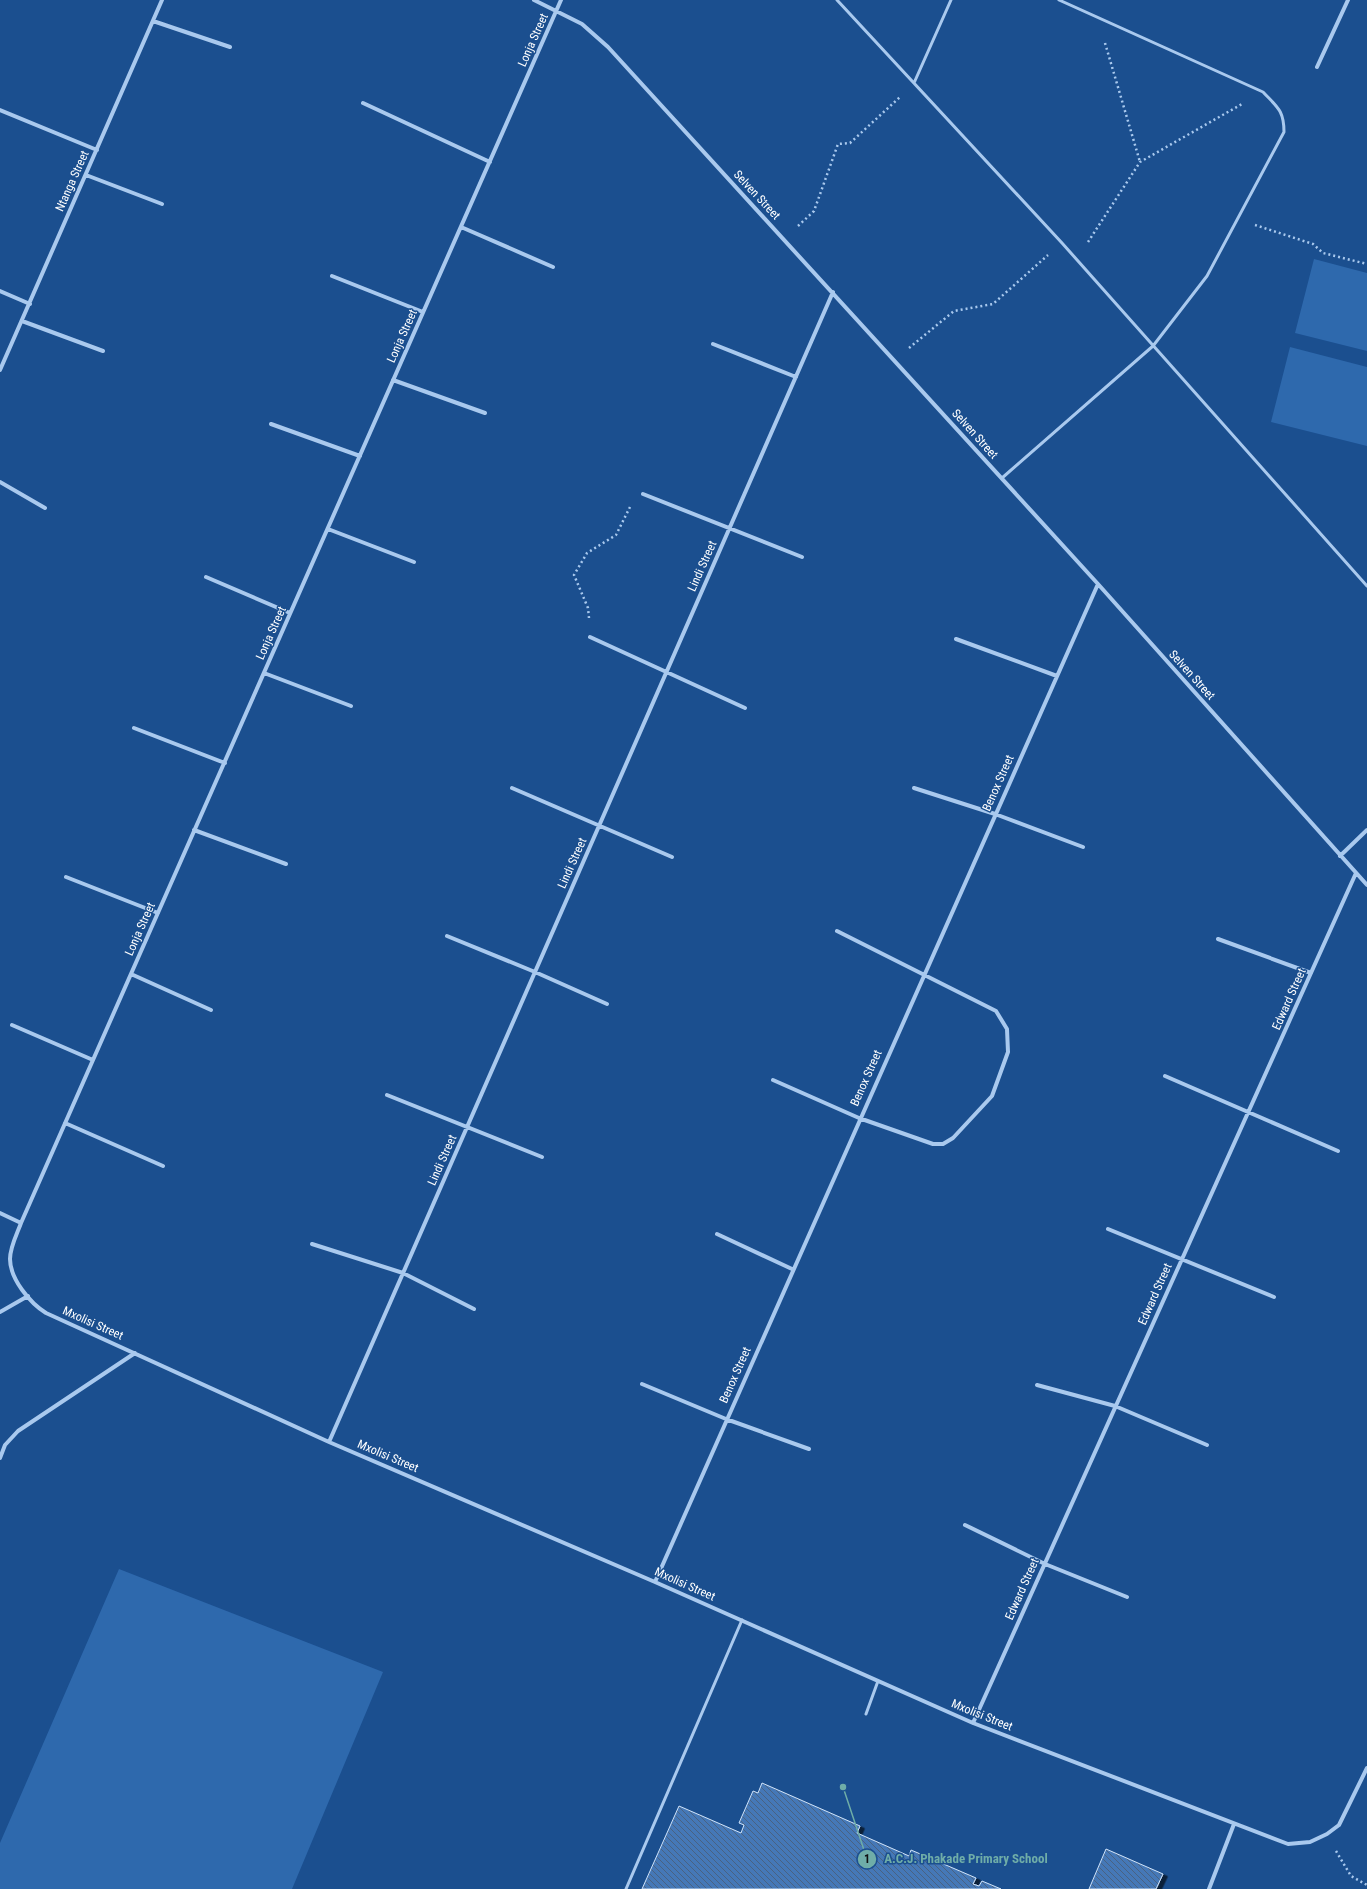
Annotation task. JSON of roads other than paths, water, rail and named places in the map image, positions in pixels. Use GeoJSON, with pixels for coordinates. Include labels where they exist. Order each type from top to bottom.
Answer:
{"type":"FeatureCollection","features":[{"type":"Feature","properties":{"kind":"street","name":"Ntanga Street"},"geometry":{"type":"LineString","coordinates":[[0,370],[162,0]]}},
{"type":"Feature","properties":{"kind":"street"},"geometry":{"type":"LineString","coordinates":[[534,0],[557,10]]}},
{"type":"Feature","properties":{"kind":"street","name":"Lonja Street"},"geometry":{"type":"LineString","coordinates":[[14,1276],[10,1259],[21,1223],[561,0]]}},
{"type":"Feature","properties":{"kind":"street"},"geometry":{"type":"LineString","coordinates":[[1317,66],[1348,0]]}},
{"type":"Feature","properties":{"kind":"street","name":"Selven Street"},"geometry":{"type":"LineString","coordinates":[[557,10],[582,24],[608,47],[1002,478],[1367,885]]}},
{"type":"Feature","properties":{"kind":"street"},"geometry":{"type":"LineString","coordinates":[[153,21],[230,46]]}},
{"type":"Feature","properties":{"kind":"street"},"geometry":{"type":"LineString","coordinates":[[363,103],[490,162]]}},
{"type":"Feature","properties":{"kind":"street"},"geometry":{"type":"LineString","coordinates":[[0,110],[97,150]]}},
{"type":"Feature","properties":{"kind":"street"},"geometry":{"type":"LineString","coordinates":[[86,175],[162,204]]}},
{"type":"Feature","properties":{"kind":"street"},"geometry":{"type":"LineString","coordinates":[[461,228],[553,268]]}},
{"type":"Feature","properties":{"kind":"street"},"geometry":{"type":"LineString","coordinates":[[332,276],[423,312]]}},
{"type":"Feature","properties":{"kind":"street"},"geometry":{"type":"LineString","coordinates":[[0,291],[30,304]]}},
{"type":"Feature","properties":{"kind":"street","name":"Lindi Street"},"geometry":{"type":"LineString","coordinates":[[329,1442],[833,292]]}},
{"type":"Feature","properties":{"kind":"street"},"geometry":{"type":"LineString","coordinates":[[22,321],[103,351]]}},
{"type":"Feature","properties":{"kind":"street"},"geometry":{"type":"LineString","coordinates":[[713,344],[796,377]]}},
{"type":"Feature","properties":{"kind":"street"},"geometry":{"type":"LineString","coordinates":[[393,380],[485,413]]}},
{"type":"Feature","properties":{"kind":"street"},"geometry":{"type":"LineString","coordinates":[[271,424],[360,456]]}},
{"type":"Feature","properties":{"kind":"street"},"geometry":{"type":"LineString","coordinates":[[0,482],[45,508]]}},
{"type":"Feature","properties":{"kind":"street"},"geometry":{"type":"LineString","coordinates":[[643,494],[802,557]]}},
{"type":"Feature","properties":{"kind":"street"},"geometry":{"type":"LineString","coordinates":[[328,528],[414,562]]}},
{"type":"Feature","properties":{"kind":"street"},"geometry":{"type":"LineString","coordinates":[[206,577],[290,613]]}},
{"type":"Feature","properties":{"kind":"street","name":"Benox Street"},"geometry":{"type":"LineString","coordinates":[[655,1582],[792,1270],[1098,584]]}},
{"type":"Feature","properties":{"kind":"street"},"geometry":{"type":"LineString","coordinates":[[590,637],[745,708]]}},
{"type":"Feature","properties":{"kind":"street"},"geometry":{"type":"LineString","coordinates":[[956,639],[1057,676]]}},
{"type":"Feature","properties":{"kind":"street"},"geometry":{"type":"LineString","coordinates":[[264,673],[351,706]]}},
{"type":"Feature","properties":{"kind":"street"},"geometry":{"type":"LineString","coordinates":[[134,728],[224,763]]}},
{"type":"Feature","properties":{"kind":"street"},"geometry":{"type":"LineString","coordinates":[[512,788],[672,858]]}},
{"type":"Feature","properties":{"kind":"street"},"geometry":{"type":"LineString","coordinates":[[914,788],[995,814],[1083,847]]}},
{"type":"Feature","properties":{"kind":"street"},"geometry":{"type":"LineString","coordinates":[[194,830],[286,864]]}},
{"type":"Feature","properties":{"kind":"street"},"geometry":{"type":"LineString","coordinates":[[1340,856],[1367,830]]}},
{"type":"Feature","properties":{"kind":"street","name":"Edward Street"},"geometry":{"type":"LineString","coordinates":[[973,1723],[1356,873]]}},
{"type":"Feature","properties":{"kind":"street"},"geometry":{"type":"LineString","coordinates":[[66,877],[158,913]]}},
{"type":"Feature","properties":{"kind":"street"},"geometry":{"type":"LineString","coordinates":[[773,1080],[860,1118],[933,1144],[943,1144],[953,1138],[992,1096],[1008,1052],[1007,1029],[996,1011],[837,931]]}},
{"type":"Feature","properties":{"kind":"street"},"geometry":{"type":"LineString","coordinates":[[447,936],[535,972],[607,1004]]}},
{"type":"Feature","properties":{"kind":"street"},"geometry":{"type":"LineString","coordinates":[[1218,939],[1311,973]]}},
{"type":"Feature","properties":{"kind":"street"},"geometry":{"type":"LineString","coordinates":[[131,974],[211,1010]]}},
{"type":"Feature","properties":{"kind":"street"},"geometry":{"type":"LineString","coordinates":[[12,1024],[93,1060]]}},
{"type":"Feature","properties":{"kind":"street"},"geometry":{"type":"LineString","coordinates":[[1165,1076],[1338,1151]]}},
{"type":"Feature","properties":{"kind":"street"},"geometry":{"type":"LineString","coordinates":[[386,1095],[542,1157]]}},
{"type":"Feature","properties":{"kind":"street"},"geometry":{"type":"LineString","coordinates":[[65,1124],[162,1166]]}},
{"type":"Feature","properties":{"kind":"street"},"geometry":{"type":"LineString","coordinates":[[0,1213],[21,1223]]}},
{"type":"Feature","properties":{"kind":"street"},"geometry":{"type":"LineString","coordinates":[[1108,1229],[1274,1297]]}},
{"type":"Feature","properties":{"kind":"street"},"geometry":{"type":"LineString","coordinates":[[717,1234],[792,1270]]}},
{"type":"Feature","properties":{"kind":"street"},"geometry":{"type":"LineString","coordinates":[[312,1244],[403,1273],[474,1309]]}},
{"type":"Feature","properties":{"kind":"street","name":"Mxolisi Street"},"geometry":{"type":"LineString","coordinates":[[14,1276],[36,1306],[46,1313],[329,1442],[655,1582],[973,1723],[1288,1844],[1310,1842],[1327,1834],[1339,1825],[1366,1770]]}},
{"type":"Feature","properties":{"kind":"street"},"geometry":{"type":"LineString","coordinates":[[0,1312],[28,1296]]}},
{"type":"Feature","properties":{"kind":"street"},"geometry":{"type":"LineString","coordinates":[[0,1458],[5,1445],[18,1431],[135,1353]]}},
{"type":"Feature","properties":{"kind":"street"},"geometry":{"type":"LineString","coordinates":[[642,1384],[726,1419],[809,1449]]}},
{"type":"Feature","properties":{"kind":"street"},"geometry":{"type":"LineString","coordinates":[[1038,1385],[1116,1406],[1207,1445]]}},
{"type":"Feature","properties":{"kind":"street"},"geometry":{"type":"LineString","coordinates":[[965,1525],[1045,1564],[1127,1597]]}},
{"type":"Feature","properties":{"kind":"street"},"geometry":{"type":"LineString","coordinates":[[1208,1889],[1234,1824]]}},
{"type":"Feature","properties":{"kind":"lane"},"geometry":{"type":"LineString","coordinates":[[837,0],[1062,243],[1367,586]]}},
{"type":"Feature","properties":{"kind":"lane"},"geometry":{"type":"LineString","coordinates":[[914,83],[951,0]]}},
{"type":"Feature","properties":{"kind":"lane"},"geometry":{"type":"LineString","coordinates":[[1002,478],[1153,346],[1207,276],[1284,132],[1284,117],[1263,92],[1059,0]]}},
{"type":"Feature","properties":{"kind":"lane"},"geometry":{"type":"LineString","coordinates":[[626,1889],[742,1620]]}},
{"type":"Feature","properties":{"kind":"lane"},"geometry":{"type":"LineString","coordinates":[[866,1714],[878,1681]]}},
{"type":"Feature","properties":{"kind":"place","name":"A.C.J. Phakade Primary School"},"geometry":{"type":"Point","coordinates":[843,1787]}}]}
